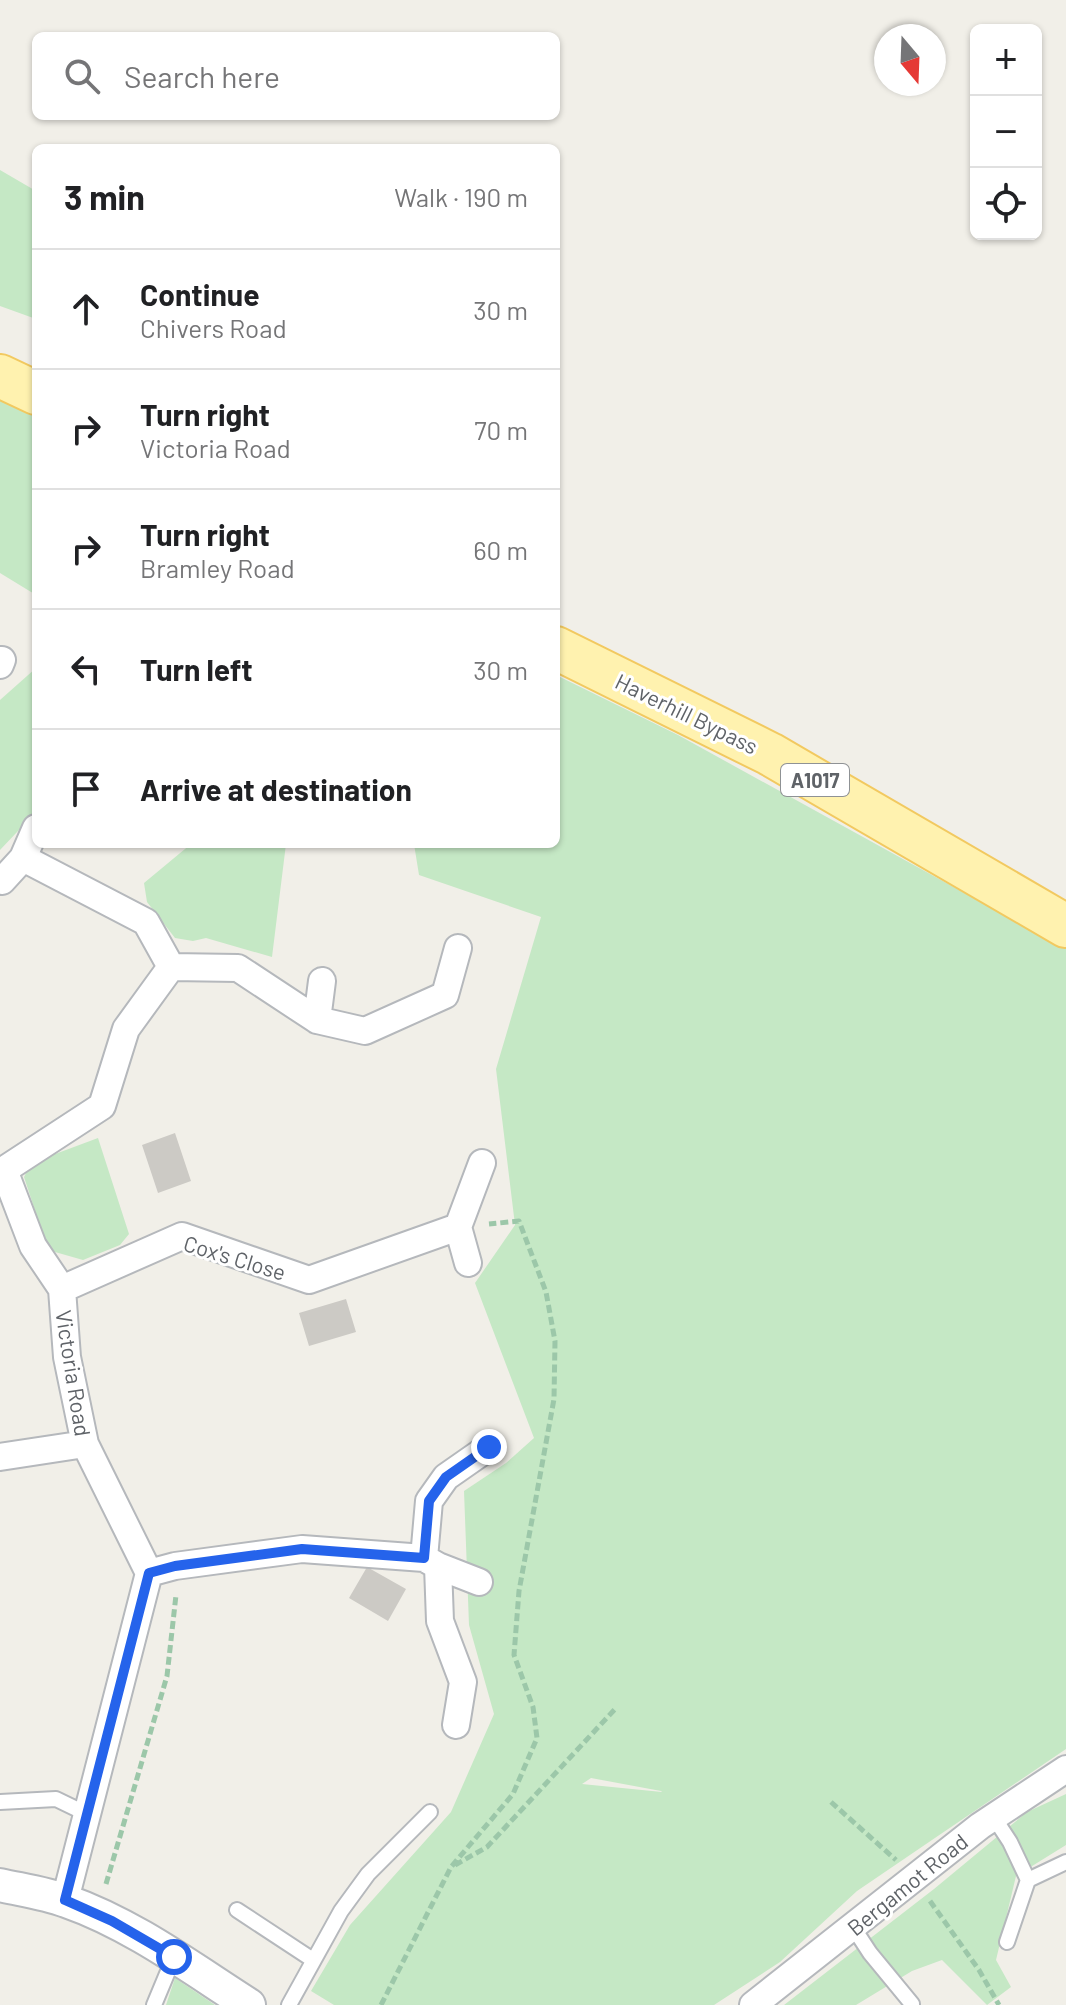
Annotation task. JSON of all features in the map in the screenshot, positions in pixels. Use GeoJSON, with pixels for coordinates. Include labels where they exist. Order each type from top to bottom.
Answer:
{"type":"FeatureCollection","features":[{"type":"Feature","properties":{"kind":"main road"},"geometry":{"type":"LineString","coordinates":[[0,376],[32,391]]}},
{"type":"Feature","properties":{"kind":"main road","name":"Haverhill Bypass"},"geometry":{"type":"LineString","coordinates":[[560,650],[770,754],[1066,926]]}},
{"type":"Feature","properties":{"kind":"street"},"geometry":{"type":"LineString","coordinates":[[2,881],[23,858],[32,837]]}},
{"type":"Feature","properties":{"kind":"street"},"geometry":{"type":"LineString","coordinates":[[23,858],[146,922],[171,967],[238,968],[317,1020],[365,1031],[445,995],[458,948]]}},
{"type":"Feature","properties":{"kind":"street","name":"Victoria Road"},"geometry":{"type":"LineString","coordinates":[[149,1573],[85,1444],[67,1357],[62,1289],[33,1246],[2,1166],[102,1106],[126,1029],[171,967]]}},
{"type":"Feature","properties":{"kind":"street"},"geometry":{"type":"LineString","coordinates":[[317,1020],[322,981]]}},
{"type":"Feature","properties":{"kind":"street"},"geometry":{"type":"LineString","coordinates":[[468,1263],[458,1227],[482,1163]]}},
{"type":"Feature","properties":{"kind":"street","name":"Cox's Close"},"geometry":{"type":"LineString","coordinates":[[62,1289],[182,1236],[309,1280],[458,1227]]}},
{"type":"Feature","properties":{"kind":"street"},"geometry":{"type":"LineString","coordinates":[[0,1457],[85,1444]]}},
{"type":"Feature","properties":{"kind":"street"},"geometry":{"type":"LineString","coordinates":[[456,1725],[463,1682],[440,1621],[431,1562],[429,1501],[446,1477],[489,1447]]}},
{"type":"Feature","properties":{"kind":"street"},"geometry":{"type":"LineString","coordinates":[[65,1900],[149,1573],[175,1566],[302,1549],[431,1562],[479,1582]]}},
{"type":"Feature","properties":{"kind":"street","name":"Bergamot Road"},"geometry":{"type":"LineString","coordinates":[[753,2005],[993,1816],[1066,1769]]}},
{"type":"Feature","properties":{"kind":"street"},"geometry":{"type":"LineString","coordinates":[[0,1885],[65,1900],[112,1921],[249,2005]]}},
{"type":"Feature","properties":{"kind":"lane"},"geometry":{"type":"LineString","coordinates":[[0,1802],[56,1799],[87,1814]]}},
{"type":"Feature","properties":{"kind":"lane"},"geometry":{"type":"LineString","coordinates":[[289,2005],[341,1911],[368,1874],[430,1812]]}},
{"type":"Feature","properties":{"kind":"lane"},"geometry":{"type":"LineString","coordinates":[[993,1816],[1010,1842],[1028,1880],[1007,1942]]}},
{"type":"Feature","properties":{"kind":"lane"},"geometry":{"type":"LineString","coordinates":[[1028,1880],[1066,1862]]}},
{"type":"Feature","properties":{"kind":"lane"},"geometry":{"type":"LineString","coordinates":[[237,1910],[313,1960]]}},
{"type":"Feature","properties":{"kind":"lane"},"geometry":{"type":"LineString","coordinates":[[853,1927],[912,2004]]}},
{"type":"Feature","properties":{"kind":"lane"},"geometry":{"type":"LineString","coordinates":[[154,2005],[174,1957]]}},
{"type":"Feature","properties":{"kind":"path"},"geometry":{"type":"LineString","coordinates":[[381,2005],[451,1867],[513,1794],[537,1738],[533,1707],[514,1655],[519,1591],[554,1399],[555,1341],[546,1292],[519,1221]]}},
{"type":"Feature","properties":{"kind":"path"},"geometry":{"type":"LineString","coordinates":[[105,1885],[167,1676],[176,1605],[175,1566]]}},
{"type":"Feature","properties":{"kind":"path"},"geometry":{"type":"LineString","coordinates":[[451,1867],[487,1847],[616,1708]]}},
{"type":"Feature","properties":{"kind":"path"},"geometry":{"type":"LineString","coordinates":[[831,1802],[914,1876],[979,1970],[999,2005]]}},
{"type":"Feature","properties":{"kind":"green space"},"geometry":{"type":"Polygon","coordinates":[[[0,170],[32,189],[32,318],[0,306],[0,170]]]}},
{"type":"Feature","properties":{"kind":"green space"},"geometry":{"type":"Polygon","coordinates":[[[0,399],[32,415],[32,593],[0,573],[0,399]]]}},
{"type":"Feature","properties":{"kind":"green space"},"geometry":{"type":"Polygon","coordinates":[[[32,672],[32,816],[0,850],[0,700],[32,672]]]}},
{"type":"Feature","properties":{"kind":"green space"},"geometry":{"type":"Polygon","coordinates":[[[560,677],[678,735],[1066,949],[1066,1749],[857,1891],[780,1962],[714,2005],[334,2005],[311,1991],[350,1925],[451,1812],[494,1714],[469,1625],[464,1491],[506,1463],[534,1438],[475,1283],[515,1225],[496,1069],[541,917],[419,875],[415,848],[560,848],[560,677]],[[591,1778],[582,1784],[662,1792],[591,1778]]]}},
{"type":"Feature","properties":{"kind":"green space"},"geometry":{"type":"Polygon","coordinates":[[[186,848],[286,848],[272,957],[206,938],[193,941],[175,938],[147,902],[144,883],[186,848]]]}},
{"type":"Feature","properties":{"kind":"green space"},"geometry":{"type":"Polygon","coordinates":[[[98,1138],[129,1234],[120,1245],[83,1260],[48,1250],[24,1177],[31,1163],[98,1138]]]}},
{"type":"Feature","properties":{"kind":"green space"},"geometry":{"type":"Polygon","coordinates":[[[1066,1794],[1066,1845],[1016,1876],[996,1960],[1011,1987],[987,2005],[942,1960],[912,1971],[856,2005],[784,2005],[934,1889],[1027,1812],[1066,1794]]]}},
{"type":"Feature","properties":{"kind":"green space"},"geometry":{"type":"Polygon","coordinates":[[[175,1978],[215,2005],[166,2005],[175,1978]]]}},
{"type":"Feature","properties":{"kind":"building"},"geometry":{"type":"Polygon","coordinates":[[[175,1133],[191,1181],[158,1193],[142,1145],[175,1133]]]}},
{"type":"Feature","properties":{"kind":"building"},"geometry":{"type":"Polygon","coordinates":[[[346,1299],[356,1332],[309,1346],[299,1313],[346,1299]]]}},
{"type":"Feature","properties":{"kind":"building"},"geometry":{"type":"Polygon","coordinates":[[[367,1567],[406,1589],[388,1621],[349,1598],[367,1567]]]}},
{"type":"Feature","properties":{"kind":"route"},"geometry":{"type":"LineString","coordinates":[[174,1957],[112,1921],[65,1900],[149,1573],[175,1566],[302,1549],[424,1558],[429,1501],[446,1477],[489,1447]]}}]}
